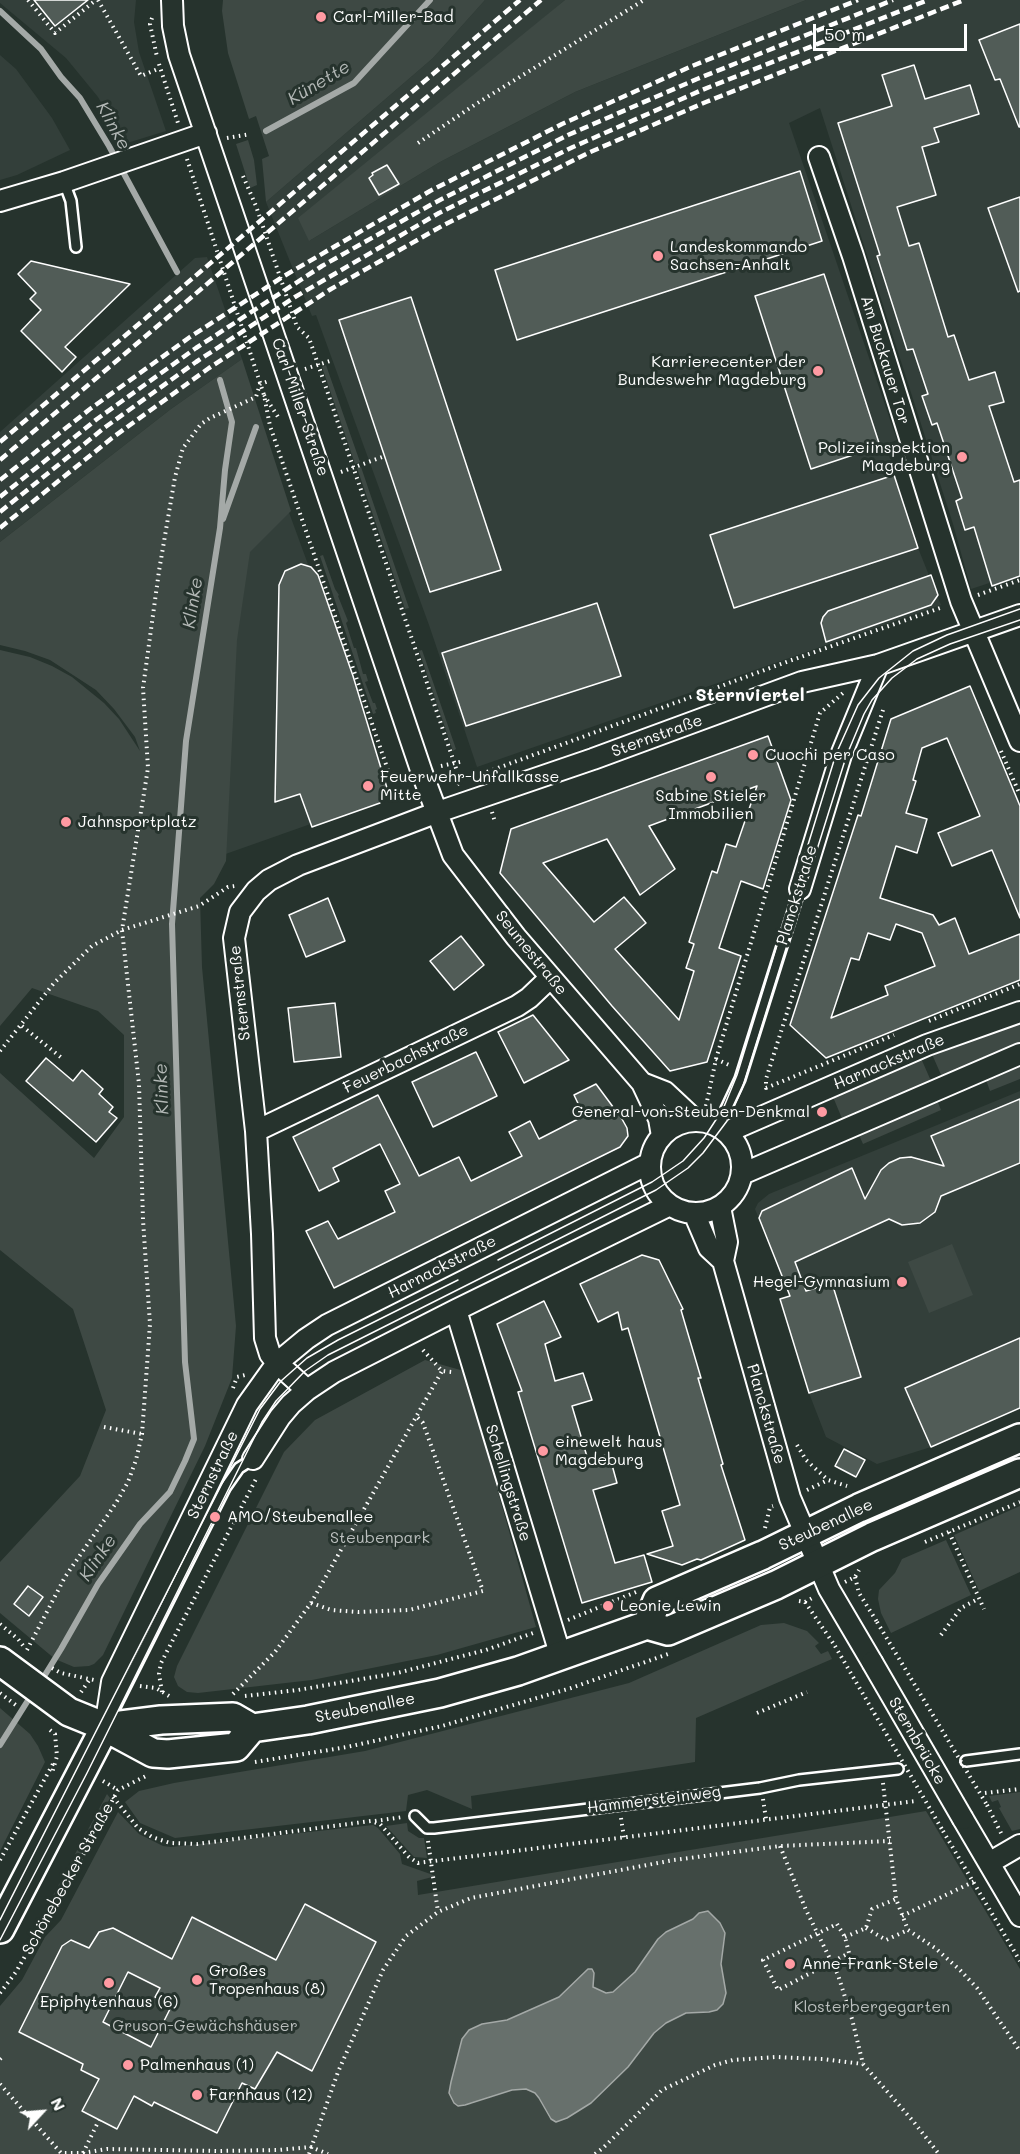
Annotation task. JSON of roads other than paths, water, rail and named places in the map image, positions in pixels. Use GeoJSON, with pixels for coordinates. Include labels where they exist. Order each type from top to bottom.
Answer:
{"type":"FeatureCollection","features":[{"type":"Feature","properties":{"kind":"main road","name":"Steubenallee"},"geometry":{"type":"LineString","coordinates":[[647,1625],[657,1601],[1020,1438]]}},
{"type":"Feature","properties":{"kind":"main road","name":"Steubenallee"},"geometry":{"type":"LineString","coordinates":[[0,1661],[19,1692],[49,1698],[69,1712],[105,1726],[153,1753],[236,1747],[252,1728],[350,1713],[429,1695],[518,1671],[647,1625],[668,1631],[770,1588],[872,1537],[1020,1473]]}},
{"type":"Feature","properties":{"kind":"main road"},"geometry":{"type":"LineString","coordinates":[[0,1929],[105,1726]]}},
{"type":"Feature","properties":{"kind":"street","name":"Carl-Miller-Straße"},"geometry":{"type":"LineString","coordinates":[[172,0],[177,48],[422,772],[438,812]]}},
{"type":"Feature","properties":{"kind":"street"},"geometry":{"type":"LineString","coordinates":[[0,201],[206,134]]}},
{"type":"Feature","properties":{"kind":"street","name":"Am Buckauer Tor"},"geometry":{"type":"LineString","coordinates":[[819,157],[853,256],[961,601],[974,630],[1015,743]]}},
{"type":"Feature","properties":{"kind":"street","name":"Sternstraße"},"geometry":{"type":"LineString","coordinates":[[105,1726],[112,1682],[247,1405],[277,1363],[270,1354],[265,1338],[256,1131],[235,958],[235,932],[240,912],[260,886],[280,874],[438,812],[561,771],[802,682],[878,665],[1020,615]]}},
{"type":"Feature","properties":{"kind":"street","name":"Planckstraße"},"geometry":{"type":"LineString","coordinates":[[800,889],[841,755],[878,665]]}},
{"type":"Feature","properties":{"kind":"street","name":"Seumestraße"},"geometry":{"type":"LineString","coordinates":[[438,812],[459,864],[550,978],[642,1083],[656,1112],[662,1136]]}},
{"type":"Feature","properties":{"kind":"street","name":"Feuerbachstraße"},"geometry":{"type":"LineString","coordinates":[[256,1131],[517,1006],[550,978]]}},
{"type":"Feature","properties":{"kind":"street","name":"Harnackstraße"},"geometry":{"type":"LineString","coordinates":[[711,1125],[1020,1012]]}},
{"type":"Feature","properties":{"kind":"street"},"geometry":{"type":"LineString","coordinates":[[742,1174],[1020,1054]]}},
{"type":"Feature","properties":{"kind":"street","name":"Seumestraße"},"geometry":{"type":"LineString","coordinates":[[642,1083],[665,1092],[711,1125]]}},
{"type":"Feature","properties":{"kind":"street"},"geometry":{"type":"LineString","coordinates":[[675,1125],[711,1125],[740,1151],[743,1162],[742,1174],[735,1193],[720,1207],[707,1212],[694,1213],[679,1210],[660,1196],[654,1186],[650,1163],[652,1152],[662,1136],[675,1125]]}},
{"type":"Feature","properties":{"kind":"street","name":"Harnackstraße"},"geometry":{"type":"LineString","coordinates":[[277,1363],[327,1324],[650,1163]]}},
{"type":"Feature","properties":{"kind":"street"},"geometry":{"type":"LineString","coordinates":[[256,1466],[280,1416],[307,1390],[345,1366],[670,1205]]}},
{"type":"Feature","properties":{"kind":"street","name":"Planckstraße"},"geometry":{"type":"LineString","coordinates":[[720,1207],[727,1242],[723,1261],[790,1498],[818,1564]]}},
{"type":"Feature","properties":{"kind":"street","name":"Planckstraße"},"geometry":{"type":"LineString","coordinates":[[694,1213],[709,1248],[723,1261]]}},
{"type":"Feature","properties":{"kind":"street","name":"Schellingstraße"},"geometry":{"type":"LineString","coordinates":[[456,1310],[561,1657]]}},
{"type":"Feature","properties":{"kind":"street"},"geometry":{"type":"LineString","coordinates":[[277,1363],[307,1390]]}},
{"type":"Feature","properties":{"kind":"street","name":"Sternbrücke"},"geometry":{"type":"LineString","coordinates":[[818,1564],[829,1589],[1020,1916]]}},
{"type":"Feature","properties":{"kind":"street"},"geometry":{"type":"LineString","coordinates":[[989,1863],[1011,1840]]}},
{"type":"Feature","properties":{"kind":"lane"},"geometry":{"type":"LineString","coordinates":[[64,182],[71,201],[76,247]]}},
{"type":"Feature","properties":{"kind":"lane","name":"Planckstraße"},"geometry":{"type":"LineString","coordinates":[[711,1125],[740,1079],[800,889]]}},
{"type":"Feature","properties":{"kind":"lane"},"geometry":{"type":"LineString","coordinates":[[105,1726],[225,1488],[239,1468],[256,1466]]}},
{"type":"Feature","properties":{"kind":"lane"},"geometry":{"type":"LineString","coordinates":[[966,1761],[1020,1754]]}},
{"type":"Feature","properties":{"kind":"lane","name":"Hammersteinweg"},"geometry":{"type":"LineString","coordinates":[[415,1816],[426,1828],[898,1769]]}},
{"type":"Feature","properties":{"kind":"waterway","name":"Künette"},"geometry":{"type":"LineString","coordinates":[[266,131],[354,83],[430,0]]}},
{"type":"Feature","properties":{"kind":"waterway","name":"Klinke"},"geometry":{"type":"LineString","coordinates":[[0,11],[41,49],[80,98],[109,146],[177,272]]}},
{"type":"Feature","properties":{"kind":"waterway","name":"Klinke"},"geometry":{"type":"LineString","coordinates":[[40,1683],[98,1584],[140,1524],[170,1492],[194,1439],[185,1362],[172,924],[186,741],[220,528],[232,422],[220,380]]}},
{"type":"Feature","properties":{"kind":"waterway","name":"Künette"},"geometry":{"type":"LineString","coordinates":[[223,519],[256,427]]}},
{"type":"Feature","properties":{"kind":"waterway","name":"Klinke"},"geometry":{"type":"LineString","coordinates":[[0,1745],[32,1694]]}},
{"type":"Feature","properties":{"kind":"tram line"},"geometry":{"type":"LineString","coordinates":[[498,1260],[652,1182],[683,1161],[704,1138],[723,1109],[737,1075],[836,754],[858,705],[879,678],[913,651],[947,635],[1020,609]]}},
{"type":"Feature","properties":{"kind":"tram line"},"geometry":{"type":"LineString","coordinates":[[0,1940],[87,1773],[262,1422],[276,1401],[305,1371],[328,1355],[656,1190],[688,1168],[703,1153],[727,1121],[742,1089],[846,757],[872,700],[892,678],[917,659],[950,644],[1020,620]]}},
{"type":"Feature","properties":{"kind":"tram line"},"geometry":{"type":"LineString","coordinates":[[0,1920],[260,1409],[281,1381],[307,1358],[458,1280]]}},
{"type":"Feature","properties":{"kind":"railway"},"geometry":{"type":"LineString","coordinates":[[0,442],[520,0]]}},
{"type":"Feature","properties":{"kind":"railway"},"geometry":{"type":"LineString","coordinates":[[0,460],[541,0]]}},
{"type":"Feature","properties":{"kind":"railway"},"geometry":{"type":"LineString","coordinates":[[0,480],[90,409],[190,337],[284,276],[430,191],[562,124],[692,66],[858,0]]}},
{"type":"Feature","properties":{"kind":"railway"},"geometry":{"type":"LineString","coordinates":[[0,497],[97,419],[196,348],[322,266],[434,203],[568,135],[697,79],[893,0]]}},
{"type":"Feature","properties":{"kind":"railway"},"geometry":{"type":"LineString","coordinates":[[0,512],[104,428],[196,362],[295,297],[439,213],[573,147],[702,90],[928,0]]}},
{"type":"Feature","properties":{"kind":"railway"},"geometry":{"type":"LineString","coordinates":[[0,528],[112,438],[209,368],[331,289],[442,226],[588,153],[706,102],[964,0]]}},
{"type":"Feature","properties":{"kind":"place","name":"Carl-Miller-Bad"},"geometry":{"type":"Point","coordinates":[321,17]}},
{"type":"Feature","properties":{"kind":"place","name":"Landeskommando Sachsen-Anhalt"},"geometry":{"type":"Point","coordinates":[658,256]}},
{"type":"Feature","properties":{"kind":"place","name":"Karrierecenter der Bundeswehr Magdeburg"},"geometry":{"type":"Point","coordinates":[818,371]}},
{"type":"Feature","properties":{"kind":"place","name":"Polizeiinspektion Magdeburg"},"geometry":{"type":"Point","coordinates":[962,457]}},
{"type":"Feature","properties":{"kind":"place","name":"Cuochi per Caso"},"geometry":{"type":"Point","coordinates":[753,755]}},
{"type":"Feature","properties":{"kind":"place","name":"Sabine Stieler Immobilien"},"geometry":{"type":"Point","coordinates":[711,777]}},
{"type":"Feature","properties":{"kind":"place","name":"Feuerwehr-Unfallkasse Mitte"},"geometry":{"type":"Point","coordinates":[368,786]}},
{"type":"Feature","properties":{"kind":"place","name":"Jahnsportplatz"},"geometry":{"type":"Point","coordinates":[66,822]}},
{"type":"Feature","properties":{"kind":"place","name":"General-von-Steuben-Denkmal"},"geometry":{"type":"Point","coordinates":[822,1112]}},
{"type":"Feature","properties":{"kind":"place","name":"Hegel-Gymnasium"},"geometry":{"type":"Point","coordinates":[902,1282]}},
{"type":"Feature","properties":{"kind":"place","name":"einewelt haus Magdeburg"},"geometry":{"type":"Point","coordinates":[543,1451]}},
{"type":"Feature","properties":{"kind":"place","name":"AMO/Steubenallee"},"geometry":{"type":"Point","coordinates":[215,1517]}},
{"type":"Feature","properties":{"kind":"place","name":"Leonie Lewin"},"geometry":{"type":"Point","coordinates":[608,1606]}},
{"type":"Feature","properties":{"kind":"place","name":"Anne-Frank-Stele"},"geometry":{"type":"Point","coordinates":[790,1964]}},
{"type":"Feature","properties":{"kind":"place","name":"Großes Tropenhaus (8)"},"geometry":{"type":"Point","coordinates":[197,1980]}},
{"type":"Feature","properties":{"kind":"place","name":"Epiphytenhaus (6)"},"geometry":{"type":"Point","coordinates":[109,1983]}},
{"type":"Feature","properties":{"kind":"place","name":"Palmenhaus (1)"},"geometry":{"type":"Point","coordinates":[128,2065]}},
{"type":"Feature","properties":{"kind":"place","name":"Farnhaus (12)"},"geometry":{"type":"Point","coordinates":[197,2095]}},
{"type":"Feature","properties":{"kind":"district","name":"Sternviertel"},"geometry":{"type":"Point","coordinates":[750,695]}},
{"type":"Feature","properties":{"kind":"park label","name":"Steubenpark"},"geometry":{"type":"Point","coordinates":[380,1538]}},
{"type":"Feature","properties":{"kind":"park label","name":"Klosterbergegarten"},"geometry":{"type":"Point","coordinates":[872,2007]}},
{"type":"Feature","properties":{"kind":"park label","name":"Gruson-Gewächshäuser"},"geometry":{"type":"Point","coordinates":[205,2026]}}]}
